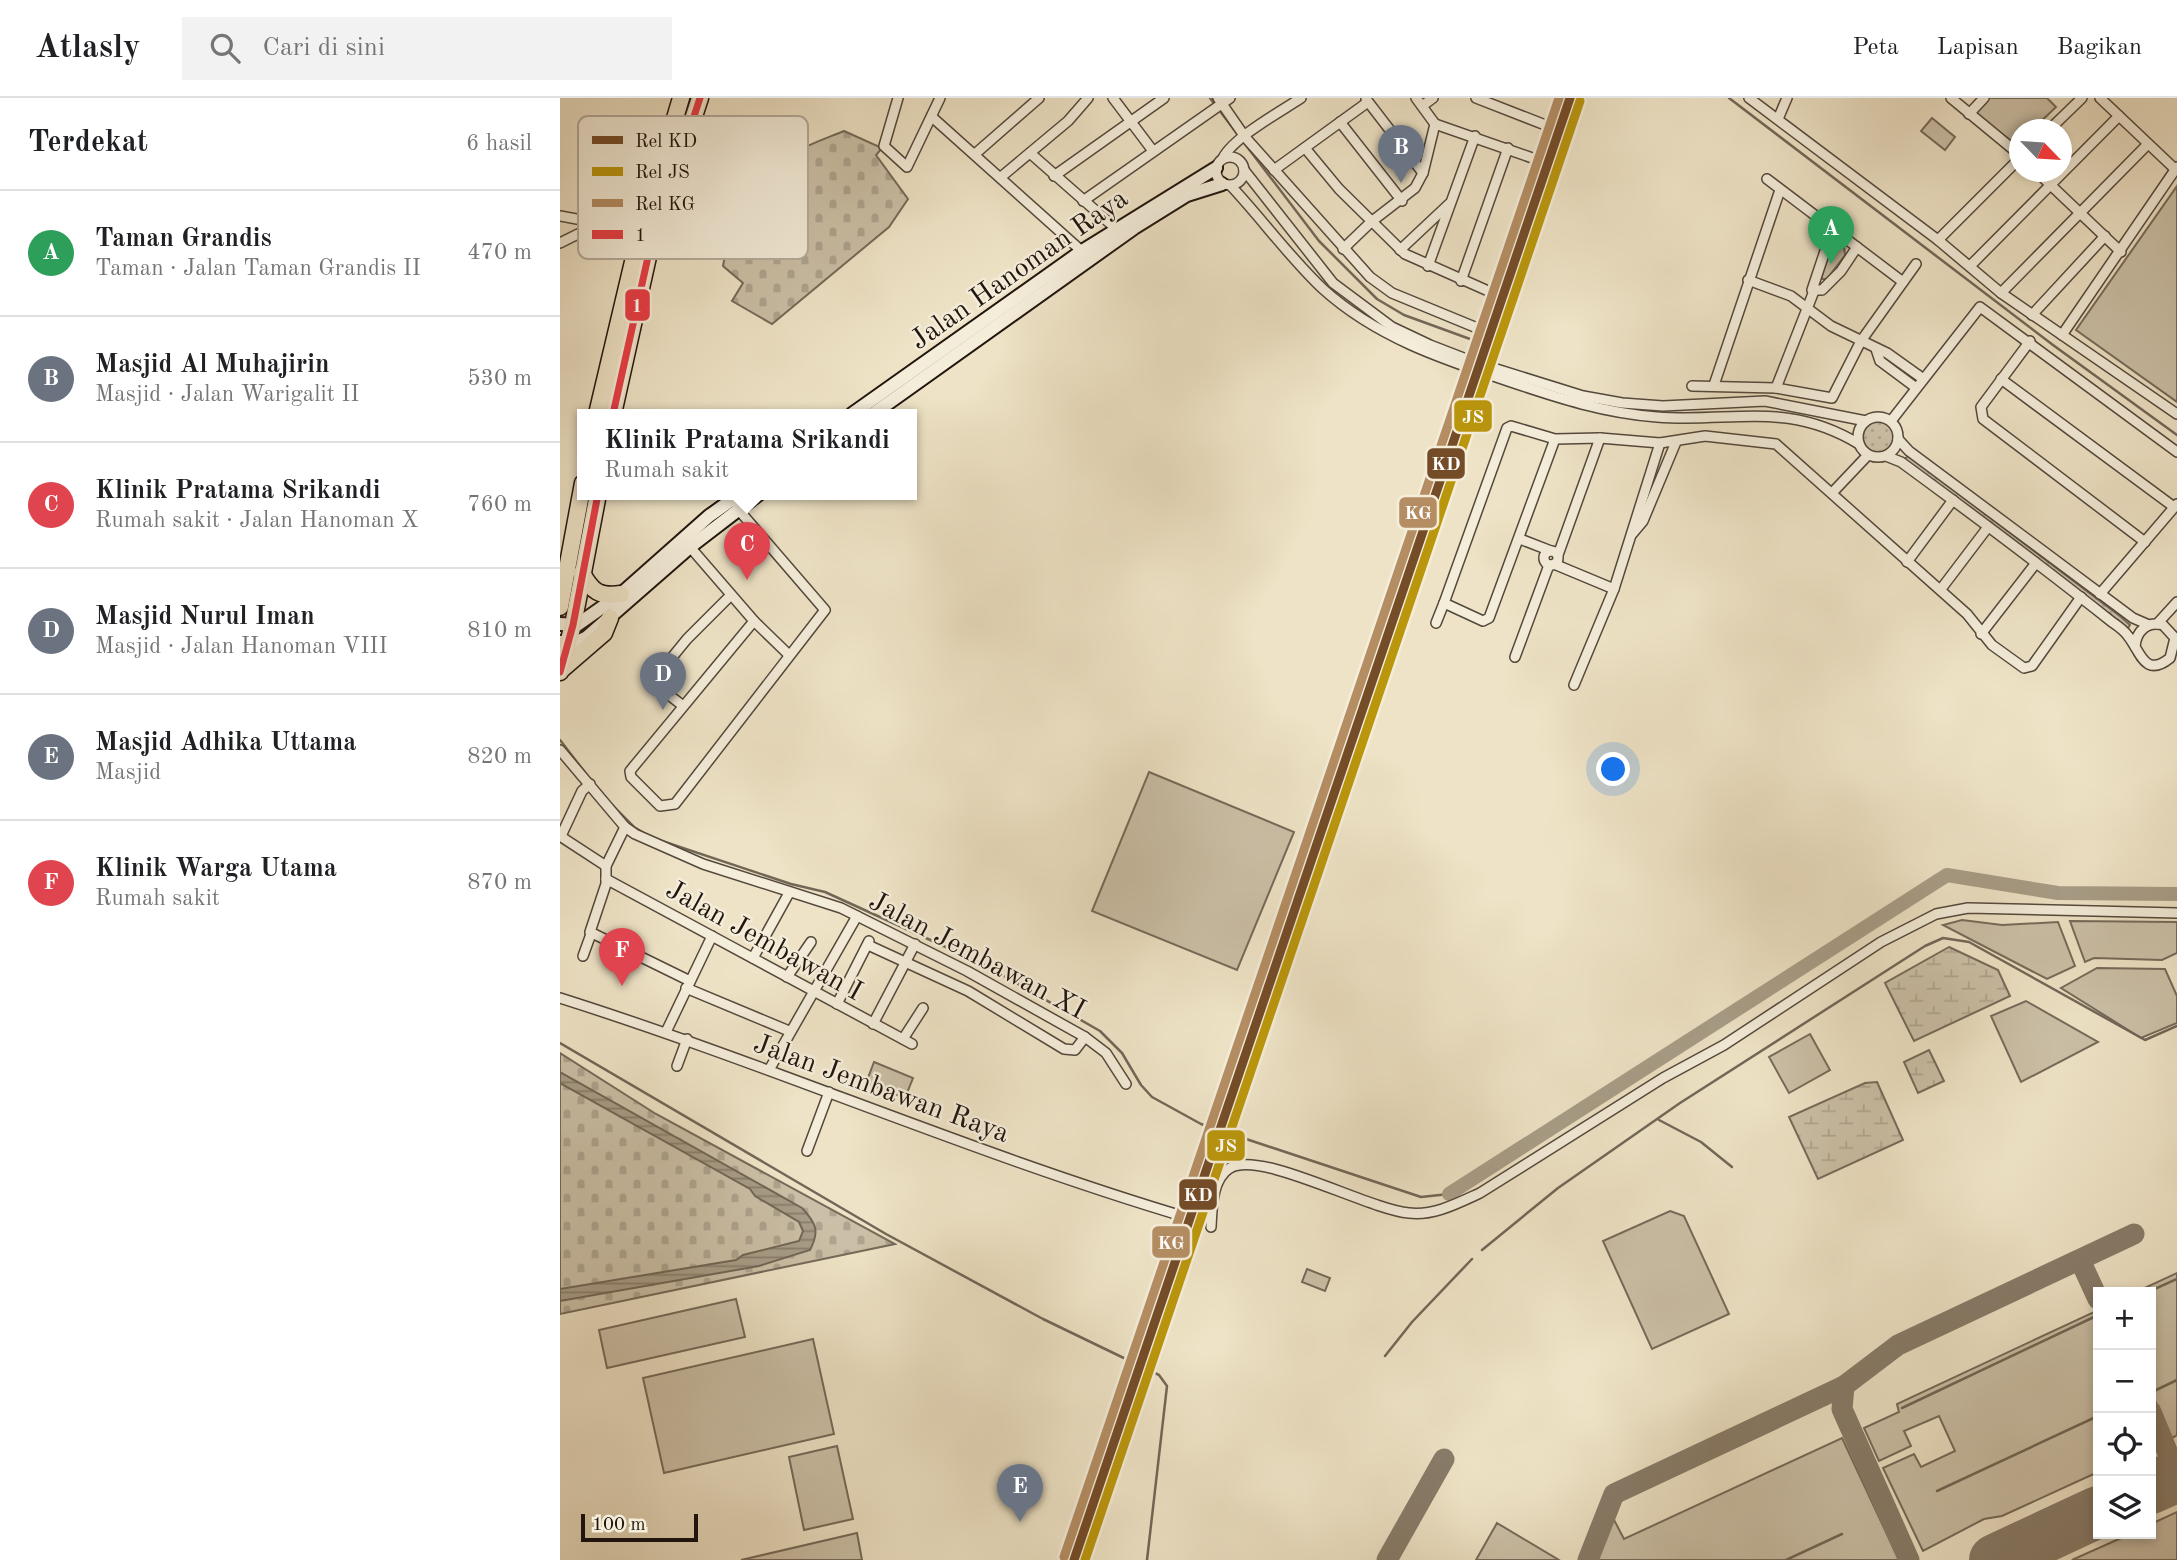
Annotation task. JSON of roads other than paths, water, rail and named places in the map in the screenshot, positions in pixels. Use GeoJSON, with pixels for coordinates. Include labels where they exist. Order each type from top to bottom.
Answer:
{"type":"FeatureCollection","features":[{"type":"Feature","properties":{"kind":"highway"},"geometry":{"type":"LineString","coordinates":[[676,116],[681,98]]}},
{"type":"Feature","properties":{"kind":"highway"},"geometry":{"type":"LineString","coordinates":[[693,116],[699,98]]}},
{"type":"Feature","properties":{"kind":"highway"},"geometry":{"type":"LineString","coordinates":[[598,409],[611,344],[634,259]]}},
{"type":"Feature","properties":{"kind":"highway"},"geometry":{"type":"LineString","coordinates":[[614,409],[648,259]]}},
{"type":"Feature","properties":{"kind":"highway"},"geometry":{"type":"LineString","coordinates":[[560,607],[580,500]]}},
{"type":"Feature","properties":{"kind":"highway"},"geometry":{"type":"LineString","coordinates":[[560,671],[566,625],[582,573],[597,500]]}},
{"type":"Feature","properties":{"kind":"highway"},"geometry":{"type":"LineString","coordinates":[[582,573],[594,592],[607,596],[621,594]]}},
{"type":"Feature","properties":{"kind":"highway"},"geometry":{"type":"LineString","coordinates":[[560,671],[604,633],[610,618]]}},
{"type":"Feature","properties":{"kind":"street"},"geometry":{"type":"LineString","coordinates":[[898,98],[884,146],[909,166],[940,98]]}},
{"type":"Feature","properties":{"kind":"street"},"geometry":{"type":"LineString","coordinates":[[975,154],[1040,98]]}},
{"type":"Feature","properties":{"kind":"street"},"geometry":{"type":"LineString","coordinates":[[1002,177],[1068,121],[1088,98]]}},
{"type":"Feature","properties":{"kind":"street"},"geometry":{"type":"LineString","coordinates":[[1113,98],[1153,151]]}},
{"type":"Feature","properties":{"kind":"street","name":"Jalan Hanoman Raya"},"geometry":{"type":"LineString","coordinates":[[859,409],[1220,163],[1239,141],[1301,98]]}},
{"type":"Feature","properties":{"kind":"street"},"geometry":{"type":"LineString","coordinates":[[1433,98],[1419,102],[1436,124],[1541,161]]}},
{"type":"Feature","properties":{"kind":"street"},"geometry":{"type":"LineString","coordinates":[[1476,98],[1553,128]]}},
{"type":"Feature","properties":{"kind":"street"},"geometry":{"type":"LineString","coordinates":[[1083,201],[1220,103],[1239,141],[1274,170],[1370,277],[1392,293],[1478,330],[1485,328],[1565,98]]}},
{"type":"Feature","properties":{"kind":"street"},"geometry":{"type":"LineString","coordinates":[[1749,98],[1938,240],[2001,293],[2177,414]]}},
{"type":"Feature","properties":{"kind":"street"},"geometry":{"type":"LineString","coordinates":[[1778,119],[1787,98]]}},
{"type":"Feature","properties":{"kind":"street"},"geometry":{"type":"LineString","coordinates":[[1951,98],[2009,148]]}},
{"type":"Feature","properties":{"kind":"street"},"geometry":{"type":"LineString","coordinates":[[1969,114],[1984,98]]}},
{"type":"Feature","properties":{"kind":"street"},"geometry":{"type":"LineString","coordinates":[[2060,119],[2082,98]]}},
{"type":"Feature","properties":{"kind":"street"},"geometry":{"type":"LineString","coordinates":[[2062,335],[2176,168],[2100,98]]}},
{"type":"Feature","properties":{"kind":"street"},"geometry":{"type":"LineString","coordinates":[[1054,176],[1160,99]]}},
{"type":"Feature","properties":{"kind":"street"},"geometry":{"type":"LineString","coordinates":[[1274,170],[1366,100],[1423,173]]}},
{"type":"Feature","properties":{"kind":"street"},"geometry":{"type":"LineString","coordinates":[[1970,266],[2119,116]]}},
{"type":"Feature","properties":{"kind":"street"},"geometry":{"type":"LineString","coordinates":[[932,117],[1086,255]]}},
{"type":"Feature","properties":{"kind":"street"},"geometry":{"type":"LineString","coordinates":[[1340,122],[1402,201]]}},
{"type":"Feature","properties":{"kind":"street"},"geometry":{"type":"LineString","coordinates":[[1343,249],[1371,222],[1402,201],[1415,188],[1423,173],[1436,124]]}},
{"type":"Feature","properties":{"kind":"street"},"geometry":{"type":"LineString","coordinates":[[1428,266],[1475,136]]}},
{"type":"Feature","properties":{"kind":"street"},"geometry":{"type":"LineString","coordinates":[[1239,141],[1236,158],[1272,209],[1333,283],[1392,327],[1472,366]]}},
{"type":"Feature","properties":{"kind":"street"},"geometry":{"type":"LineString","coordinates":[[2001,293],[2148,144]]}},
{"type":"Feature","properties":{"kind":"street"},"geometry":{"type":"LineString","coordinates":[[1305,148],[1371,222],[1400,250],[1428,266],[1495,294]]}},
{"type":"Feature","properties":{"kind":"street"},"geometry":{"type":"LineString","coordinates":[[1461,281],[1508,148]]}},
{"type":"Feature","properties":{"kind":"street"},"geometry":{"type":"LineString","coordinates":[[1030,153],[1120,232]]}},
{"type":"Feature","properties":{"kind":"street"},"geometry":{"type":"LineString","coordinates":[[1236,158],[1220,163],[1216,177],[1262,219],[1323,289],[1356,313],[1418,350],[1583,396],[1622,403],[1663,406],[1765,401],[1866,421],[1878,417],[1891,421]]}},
{"type":"Feature","properties":{"kind":"street"},"geometry":{"type":"LineString","coordinates":[[1938,240],[2009,168]]}},
{"type":"Feature","properties":{"kind":"street"},"geometry":{"type":"LineString","coordinates":[[1226,185],[1242,179],[1244,170]]}},
{"type":"Feature","properties":{"kind":"street"},"geometry":{"type":"LineString","coordinates":[[1766,179],[1903,282]]}},
{"type":"Feature","properties":{"kind":"street"},"geometry":{"type":"LineString","coordinates":[[2050,184],[2121,252]]}},
{"type":"Feature","properties":{"kind":"street","name":"Jalan Hanoman Raya"},"geometry":{"type":"LineString","coordinates":[[1120,232],[1187,195],[1226,185]]}},
{"type":"Feature","properties":{"kind":"street"},"geometry":{"type":"LineString","coordinates":[[1714,385],[1780,190]]}},
{"type":"Feature","properties":{"kind":"street"},"geometry":{"type":"LineString","coordinates":[[1400,250],[1451,203]]}},
{"type":"Feature","properties":{"kind":"street"},"geometry":{"type":"LineString","coordinates":[[1262,219],[1272,209]]}},
{"type":"Feature","properties":{"kind":"street"},"geometry":{"type":"LineString","coordinates":[[563,217],[571,237]]}},
{"type":"Feature","properties":{"kind":"street"},"geometry":{"type":"LineString","coordinates":[[1814,291],[1811,287],[1832,230]]}},
{"type":"Feature","properties":{"kind":"street"},"geometry":{"type":"LineString","coordinates":[[560,243],[578,236]]}},
{"type":"Feature","properties":{"kind":"street"},"geometry":{"type":"LineString","coordinates":[[2032,315],[2105,236]]}},
{"type":"Feature","properties":{"kind":"street"},"geometry":{"type":"LineString","coordinates":[[1814,291],[1822,290],[1841,271],[1857,247]]}},
{"type":"Feature","properties":{"kind":"street","name":"Jalan Hanoman Raya"},"geometry":{"type":"LineString","coordinates":[[880,409],[1086,255]]}},
{"type":"Feature","properties":{"kind":"street"},"geometry":{"type":"LineString","coordinates":[[1692,386],[1776,388],[1827,398],[1834,396],[1861,341],[1916,264]]}},
{"type":"Feature","properties":{"kind":"street"},"geometry":{"type":"LineString","coordinates":[[1748,280],[1791,296],[1831,326],[1898,360],[1922,378]]}},
{"type":"Feature","properties":{"kind":"street"},"geometry":{"type":"LineString","coordinates":[[1776,388],[1814,291]]}},
{"type":"Feature","properties":{"kind":"street"},"geometry":{"type":"LineString","coordinates":[[1891,421],[1976,308],[1984,307],[2177,452]]}},
{"type":"Feature","properties":{"kind":"street"},"geometry":{"type":"LineString","coordinates":[[2029,341],[1981,407],[1983,419],[2144,542]]}},
{"type":"Feature","properties":{"kind":"street"},"geometry":{"type":"LineString","coordinates":[[1876,349],[1880,361],[1915,387]]}},
{"type":"Feature","properties":{"kind":"street"},"geometry":{"type":"LineString","coordinates":[[1892,369],[1898,360]]}},
{"type":"Feature","properties":{"kind":"street"},"geometry":{"type":"LineString","coordinates":[[1496,373],[1582,406],[1616,414],[1661,418],[1779,416],[1843,435],[1859,444],[1868,455],[1886,456],[1901,462],[1953,500],[2124,631],[2146,662],[2159,664],[2174,660],[2176,636],[2168,628],[2133,618],[1909,452],[1898,439],[1891,421]]}},
{"type":"Feature","properties":{"kind":"street"},"geometry":{"type":"LineString","coordinates":[[2001,379],[2176,505],[2099,593]]}},
{"type":"Feature","properties":{"kind":"street"},"geometry":{"type":"LineString","coordinates":[[1859,444],[1859,432],[1866,421]]}},
{"type":"Feature","properties":{"kind":"street"},"geometry":{"type":"LineString","coordinates":[[1436,623],[1507,428],[1511,426],[1555,439],[1600,438],[1660,443],[1705,436],[1776,444],[1907,562],[1941,589],[1967,614],[1981,634],[2002,652],[2029,668],[2081,597]]}},
{"type":"Feature","properties":{"kind":"street"},"geometry":{"type":"LineString","coordinates":[[1515,657],[1600,438]]}},
{"type":"Feature","properties":{"kind":"street"},"geometry":{"type":"LineString","coordinates":[[1444,603],[1486,620],[1520,538],[1555,439]]}},
{"type":"Feature","properties":{"kind":"street"},"geometry":{"type":"LineString","coordinates":[[1886,456],[1896,446],[1898,439]]}},
{"type":"Feature","properties":{"kind":"street"},"geometry":{"type":"LineString","coordinates":[[1630,536],[1643,521],[1676,442]]}},
{"type":"Feature","properties":{"kind":"street"},"geometry":{"type":"LineString","coordinates":[[1574,685],[1614,589],[1660,443]]}},
{"type":"Feature","properties":{"kind":"street"},"geometry":{"type":"LineString","coordinates":[[1832,493],[1868,455]]}},
{"type":"Feature","properties":{"kind":"street"},"geometry":{"type":"LineString","coordinates":[[1907,562],[1953,500]]}},
{"type":"Feature","properties":{"kind":"street"},"geometry":{"type":"LineString","coordinates":[[564,642],[583,640],[610,618],[690,547],[736,501]]}},
{"type":"Feature","properties":{"kind":"street"},"geometry":{"type":"LineString","coordinates":[[566,625],[621,594],[736,501]]}},
{"type":"Feature","properties":{"kind":"street"},"geometry":{"type":"LineString","coordinates":[[736,501],[825,610],[672,806],[655,803],[630,774],[682,705],[754,621]]}},
{"type":"Feature","properties":{"kind":"street"},"geometry":{"type":"LineString","coordinates":[[1941,589],[1988,527]]}},
{"type":"Feature","properties":{"kind":"street"},"geometry":{"type":"LineString","coordinates":[[1520,538],[1553,559],[1614,589]]}},
{"type":"Feature","properties":{"kind":"street"},"geometry":{"type":"LineString","coordinates":[[690,547],[754,621],[789,655]]}},
{"type":"Feature","properties":{"kind":"street"},"geometry":{"type":"LineString","coordinates":[[1981,634],[2036,563]]}},
{"type":"Feature","properties":{"kind":"street"},"geometry":{"type":"LineString","coordinates":[[682,705],[652,682],[687,639],[731,595]]}},
{"type":"Feature","properties":{"kind":"street"},"geometry":{"type":"LineString","coordinates":[[2135,647],[2138,633],[2153,624],[2177,602]]}},
{"type":"Feature","properties":{"kind":"street"},"geometry":{"type":"LineString","coordinates":[[560,750],[625,827],[606,866],[606,879],[583,956]]}},
{"type":"Feature","properties":{"kind":"street"},"geometry":{"type":"LineString","coordinates":[[590,784],[582,791],[560,836],[606,866]]}},
{"type":"Feature","properties":{"kind":"street","name":"Jalan Jembawan I"},"geometry":{"type":"LineString","coordinates":[[625,827],[644,839],[703,864],[789,892]]}},
{"type":"Feature","properties":{"kind":"street","name":"Jalan Jembawan I"},"geometry":{"type":"LineString","coordinates":[[606,879],[912,1044]]}},
{"type":"Feature","properties":{"kind":"street"},"geometry":{"type":"LineString","coordinates":[[753,958],[789,892]]}},
{"type":"Feature","properties":{"kind":"street","name":"Jalan Jembawan XI"},"geometry":{"type":"LineString","coordinates":[[789,892],[857,916],[915,944],[1085,1037],[1106,1053],[1126,1084]]}},
{"type":"Feature","properties":{"kind":"street"},"geometry":{"type":"LineString","coordinates":[[1211,1227],[1218,1182],[1232,1167],[1242,1165],[1270,1167],[1365,1203],[1408,1213],[1429,1212],[1455,1205],[1724,1045],[1881,942],[1936,914],[1968,908],[2177,914]]}},
{"type":"Feature","properties":{"kind":"street"},"geometry":{"type":"LineString","coordinates":[[769,1070],[857,916]]}},
{"type":"Feature","properties":{"kind":"street"},"geometry":{"type":"LineString","coordinates":[[591,933],[688,984],[789,1031]]}},
{"type":"Feature","properties":{"kind":"street"},"geometry":{"type":"LineString","coordinates":[[666,1032],[712,936]]}},
{"type":"Feature","properties":{"kind":"street"},"geometry":{"type":"LineString","coordinates":[[787,977],[811,942]]}},
{"type":"Feature","properties":{"kind":"street"},"geometry":{"type":"LineString","coordinates":[[837,1004],[869,943],[968,991],[1064,1049],[1074,1050],[1085,1037]]}},
{"type":"Feature","properties":{"kind":"street"},"geometry":{"type":"LineString","coordinates":[[873,1024],[915,944]]}},
{"type":"Feature","properties":{"kind":"street","name":"Jalan Jembawan Raya"},"geometry":{"type":"LineString","coordinates":[[560,998],[666,1032],[1068,1179],[1189,1219]]}},
{"type":"Feature","properties":{"kind":"street"},"geometry":{"type":"LineString","coordinates":[[903,1039],[923,1008]]}},
{"type":"Feature","properties":{"kind":"street"},"geometry":{"type":"LineString","coordinates":[[677,1066],[687,1040]]}},
{"type":"Feature","properties":{"kind":"street"},"geometry":{"type":"LineString","coordinates":[[807,1152],[829,1092]]}},
{"type":"Feature","properties":{"kind":"waterway"},"geometry":{"type":"LineString","coordinates":[[1210,98],[1319,241],[1377,299],[1404,315],[1481,343]]}},
{"type":"Feature","properties":{"kind":"waterway"},"geometry":{"type":"LineString","coordinates":[[1729,98],[2053,345],[2177,435]]}},
{"type":"Feature","properties":{"kind":"waterway"},"geometry":{"type":"LineString","coordinates":[[560,740],[590,779]]}},
{"type":"Feature","properties":{"kind":"waterway"},"geometry":{"type":"LineString","coordinates":[[610,803],[634,827],[647,835]]}},
{"type":"Feature","properties":{"kind":"waterway"},"geometry":{"type":"LineString","coordinates":[[659,840],[791,884],[825,892],[983,964],[1100,1031],[1122,1053],[1141,1085],[1152,1097],[1201,1124],[1421,1197],[1449,1194]]}},
{"type":"Feature","properties":{"kind":"waterway"},"geometry":{"type":"LineString","coordinates":[[1449,1194],[1947,875],[2058,893],[2177,894]]}},
{"type":"Feature","properties":{"kind":"waterway"},"geometry":{"type":"LineString","coordinates":[[1482,1250],[1558,1188],[1680,1103],[1925,946],[1943,938],[1969,942],[2145,1040],[2177,1026]]}},
{"type":"Feature","properties":{"kind":"waterway"},"geometry":{"type":"LineString","coordinates":[[560,1043],[886,1234],[1043,1319],[1159,1375],[1167,1386],[1147,1560]]}},
{"type":"Feature","properties":{"kind":"waterway"},"geometry":{"type":"LineString","coordinates":[[1659,1120],[1701,1142],[1732,1167]]}},
{"type":"Feature","properties":{"kind":"waterway"},"geometry":{"type":"LineString","coordinates":[[1385,1356],[1412,1322],[1472,1259]]}},
{"type":"Feature","properties":{"kind":"waterway"},"geometry":{"type":"LineString","coordinates":[[2156,1288],[2177,1279]]}},
{"type":"Feature","properties":{"kind":"waterway"},"geometry":{"type":"LineString","coordinates":[[1902,1408],[2093,1317]]}},
{"type":"Feature","properties":{"kind":"waterway"},"geometry":{"type":"LineString","coordinates":[[2156,1390],[2177,1380]]}},
{"type":"Feature","properties":{"kind":"waterway"},"geometry":{"type":"LineString","coordinates":[[1937,1491],[2093,1418]]}},
{"type":"Feature","properties":{"kind":"waterway"},"geometry":{"type":"LineString","coordinates":[[1786,1560],[1842,1534]]}},
{"type":"Feature","properties":{"kind":"rail line","name":"KG"},"geometry":{"type":"LineString","coordinates":[[1064,1557],[1559,98]]}},
{"type":"Feature","properties":{"kind":"rail line","name":"KD"},"geometry":{"type":"LineString","coordinates":[[1074,1560],[1570,98]]}},
{"type":"Feature","properties":{"kind":"rail line","name":"JS"},"geometry":{"type":"LineString","coordinates":[[1085,1560],[1580,101]]}},
{"type":"Feature","properties":{"kind":"place","name":"Masjid Al Muhajirin"},"geometry":{"type":"Point","coordinates":[1401,183]}},
{"type":"Feature","properties":{"kind":"place","name":"Taman Grandis"},"geometry":{"type":"Point","coordinates":[1831,264]}},
{"type":"Feature","properties":{"kind":"place","name":"Klinik Pratama Srikandi"},"geometry":{"type":"Point","coordinates":[747,580]}},
{"type":"Feature","properties":{"kind":"place","name":"Masjid Nurul Iman"},"geometry":{"type":"Point","coordinates":[663,710]}},
{"type":"Feature","properties":{"kind":"place","name":"Klinik Warga Utama"},"geometry":{"type":"Point","coordinates":[622,986]}},
{"type":"Feature","properties":{"kind":"place","name":"Masjid Adhika Uttama"},"geometry":{"type":"Point","coordinates":[1020,1522]}}]}
